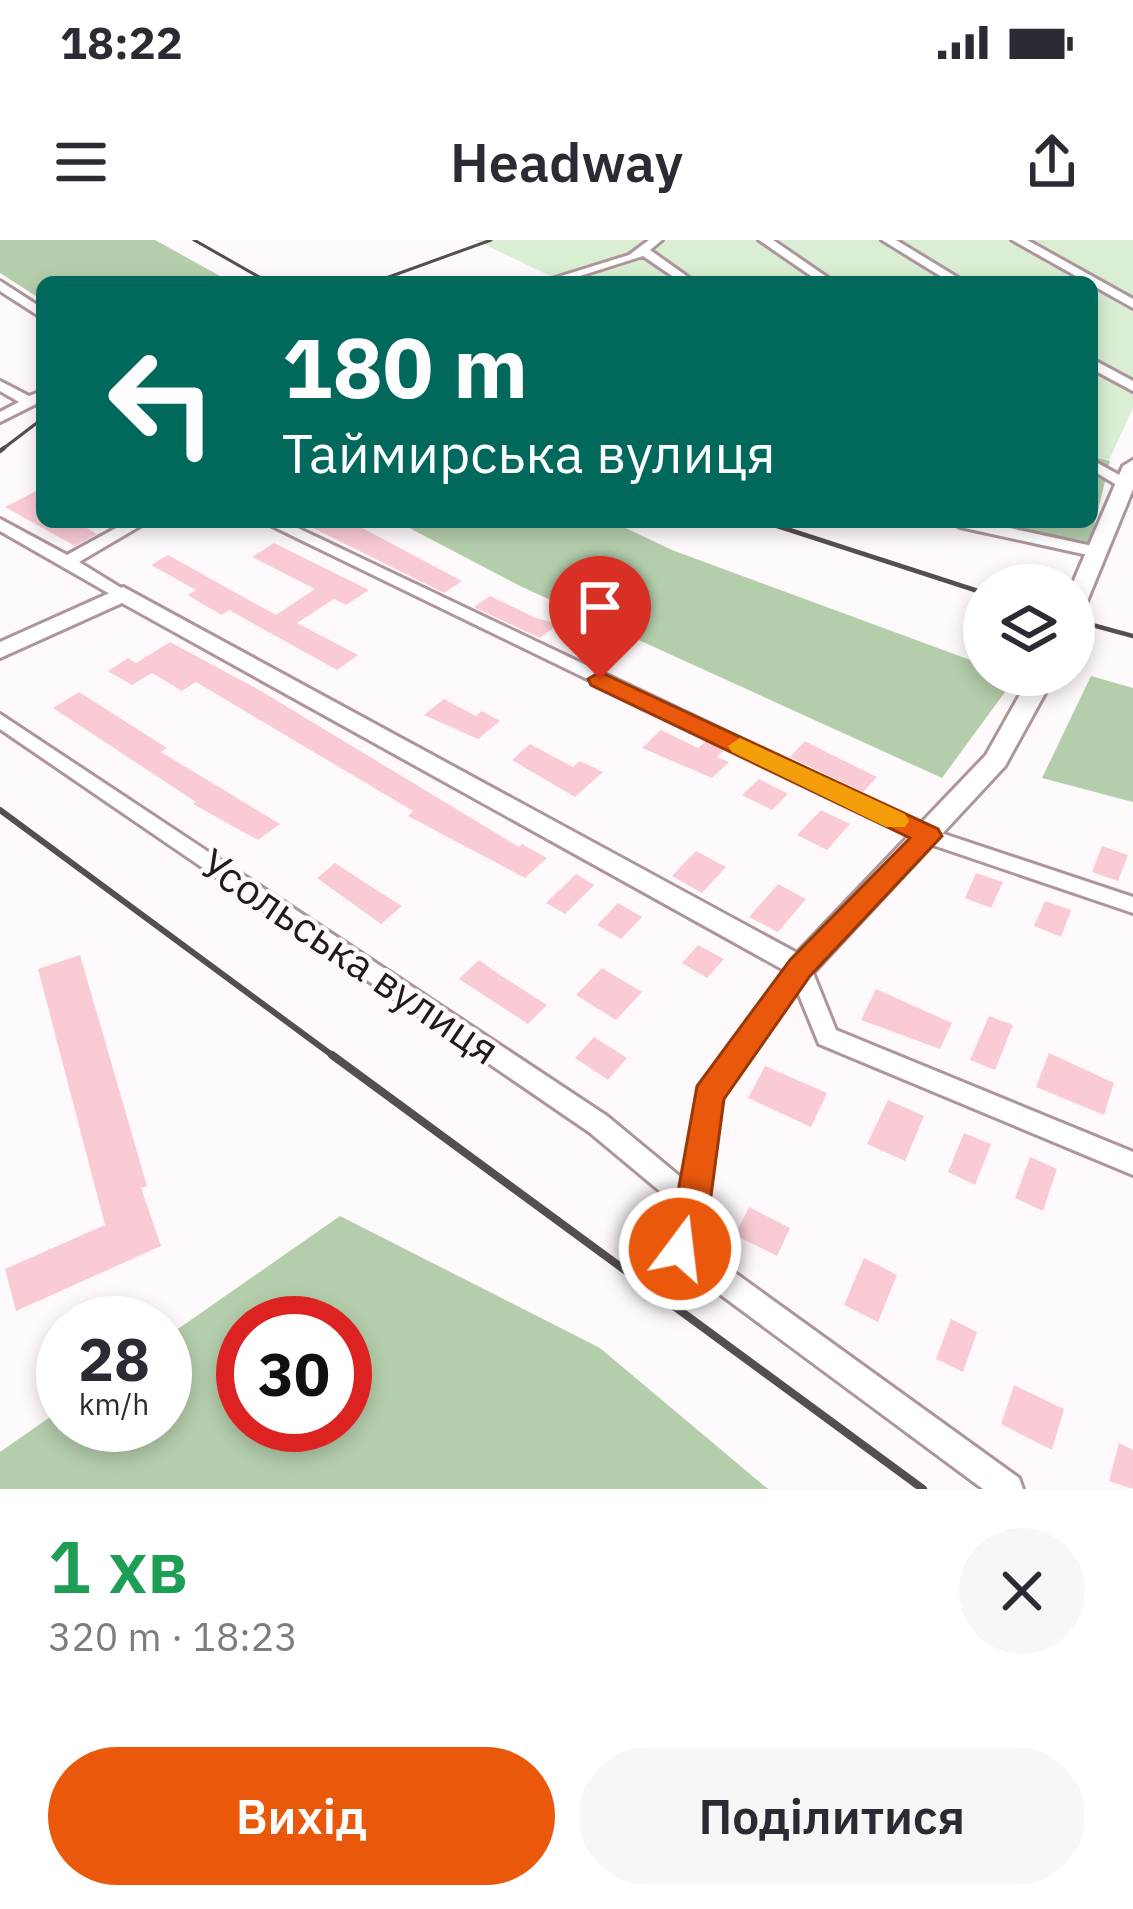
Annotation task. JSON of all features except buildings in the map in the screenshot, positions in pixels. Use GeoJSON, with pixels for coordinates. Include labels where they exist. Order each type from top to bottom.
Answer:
{"type":"FeatureCollection","features":[{"type":"Feature","properties":{"kind":"main road"},"geometry":{"type":"LineString","coordinates":[[1092,564],[1129,475]]}},
{"type":"Feature","properties":{"kind":"main road"},"geometry":{"type":"LineString","coordinates":[[0,651],[123,594],[800,968],[996,760],[1031,696]]}},
{"type":"Feature","properties":{"kind":"street"},"geometry":{"type":"LineString","coordinates":[[577,276],[656,240]]}},
{"type":"Feature","properties":{"kind":"street"},"geometry":{"type":"LineString","coordinates":[[765,240],[819,276]]}},
{"type":"Feature","properties":{"kind":"street"},"geometry":{"type":"LineString","coordinates":[[888,240],[949,276]]}},
{"type":"Feature","properties":{"kind":"street"},"geometry":{"type":"LineString","coordinates":[[1018,240],[1083,276]]}},
{"type":"Feature","properties":{"kind":"street"},"geometry":{"type":"LineString","coordinates":[[642,250],[680,276]]}},
{"type":"Feature","properties":{"kind":"street"},"geometry":{"type":"LineString","coordinates":[[0,285],[36,310]]}},
{"type":"Feature","properties":{"kind":"street"},"geometry":{"type":"LineString","coordinates":[[1098,285],[1133,304]]}},
{"type":"Feature","properties":{"kind":"street"},"geometry":{"type":"LineString","coordinates":[[1098,367],[1133,387]]}},
{"type":"Feature","properties":{"kind":"street"},"geometry":{"type":"LineString","coordinates":[[0,385],[35,399]]}},
{"type":"Feature","properties":{"kind":"street"},"geometry":{"type":"LineString","coordinates":[[0,418],[35,399]]}},
{"type":"Feature","properties":{"kind":"street"},"geometry":{"type":"LineString","coordinates":[[1098,466],[1129,475]]}},
{"type":"Feature","properties":{"kind":"street"},"geometry":{"type":"LineString","coordinates":[[0,524],[123,594]]}},
{"type":"Feature","properties":{"kind":"street"},"geometry":{"type":"LineString","coordinates":[[68,562],[128,528]]}},
{"type":"Feature","properties":{"kind":"street"},"geometry":{"type":"LineString","coordinates":[[285,528],[928,836],[1133,905]]}},
{"type":"Feature","properties":{"kind":"street"},"geometry":{"type":"LineString","coordinates":[[987,528],[1097,552]]}},
{"type":"Feature","properties":{"kind":"street","name":"Усольська вулиця"},"geometry":{"type":"LineString","coordinates":[[0,720],[598,1124],[693,1203]]}},
{"type":"Feature","properties":{"kind":"street"},"geometry":{"type":"LineString","coordinates":[[800,968],[827,1037],[1133,1165]]}},
{"type":"Feature","properties":{"kind":"street"},"geometry":{"type":"LineString","coordinates":[[800,968],[708,1095],[693,1203],[680,1249],[1008,1489]]}},
{"type":"Feature","properties":{"kind":"green space"},"geometry":{"type":"Polygon","coordinates":[[[0,240],[155,240],[220,276],[36,276],[36,296],[0,273],[0,240]]]}},
{"type":"Feature","properties":{"kind":"green space"},"geometry":{"type":"Polygon","coordinates":[[[475,240],[1133,240],[1133,408],[1109,460],[1098,457],[1098,276],[550,276],[475,240]]]}},
{"type":"Feature","properties":{"kind":"green space"},"geometry":{"type":"Polygon","coordinates":[[[1098,458],[1110,461],[1098,510],[1098,458]]]}},
{"type":"Feature","properties":{"kind":"green space"},"geometry":{"type":"Polygon","coordinates":[[[409,528],[626,528],[672,550],[963,657],[963,696],[1002,696],[942,778],[522,587],[409,528]]]}},
{"type":"Feature","properties":{"kind":"green space"},"geometry":{"type":"Polygon","coordinates":[[[1010,528],[1094,528],[1090,543],[1010,528]]]}},
{"type":"Feature","properties":{"kind":"green space"},"geometry":{"type":"Polygon","coordinates":[[[1095,677],[1133,688],[1133,802],[1042,778],[1081,696],[1095,696],[1095,677]]]}},
{"type":"Feature","properties":{"kind":"green space"},"geometry":{"type":"Polygon","coordinates":[[[340,1216],[600,1348],[768,1489],[0,1489],[0,1452],[36,1427],[36,1452],[192,1452],[192,1319],[216,1302],[216,1452],[372,1452],[372,1296],[225,1296],[340,1216]]]}},
{"type":"Feature","properties":{"kind":"railway"},"geometry":{"type":"LineString","coordinates":[[194,240],[257,276]]}},
{"type":"Feature","properties":{"kind":"railway"},"geometry":{"type":"LineString","coordinates":[[392,276],[491,240]]}},
{"type":"Feature","properties":{"kind":"railway"},"geometry":{"type":"LineString","coordinates":[[4,448],[0,451],[36,424]]}},
{"type":"Feature","properties":{"kind":"railway"},"geometry":{"type":"LineString","coordinates":[[784,528],[963,586]]}},
{"type":"Feature","properties":{"kind":"railway"},"geometry":{"type":"LineString","coordinates":[[1095,626],[1133,636]]}},
{"type":"Feature","properties":{"kind":"railway"},"geometry":{"type":"LineString","coordinates":[[0,810],[336,1058]]}},
{"type":"Feature","properties":{"kind":"railway"},"geometry":{"type":"LineString","coordinates":[[332,1055],[923,1489]]}},
{"type":"Feature","properties":{"kind":"slow traffic"},"geometry":{"type":"LineString","coordinates":[[740,746],[896,821]]}},
{"type":"Feature","properties":{"kind":"route"},"geometry":{"type":"LineString","coordinates":[[600,679],[928,836],[800,968],[708,1095],[693,1203],[680,1249]]}}]}
